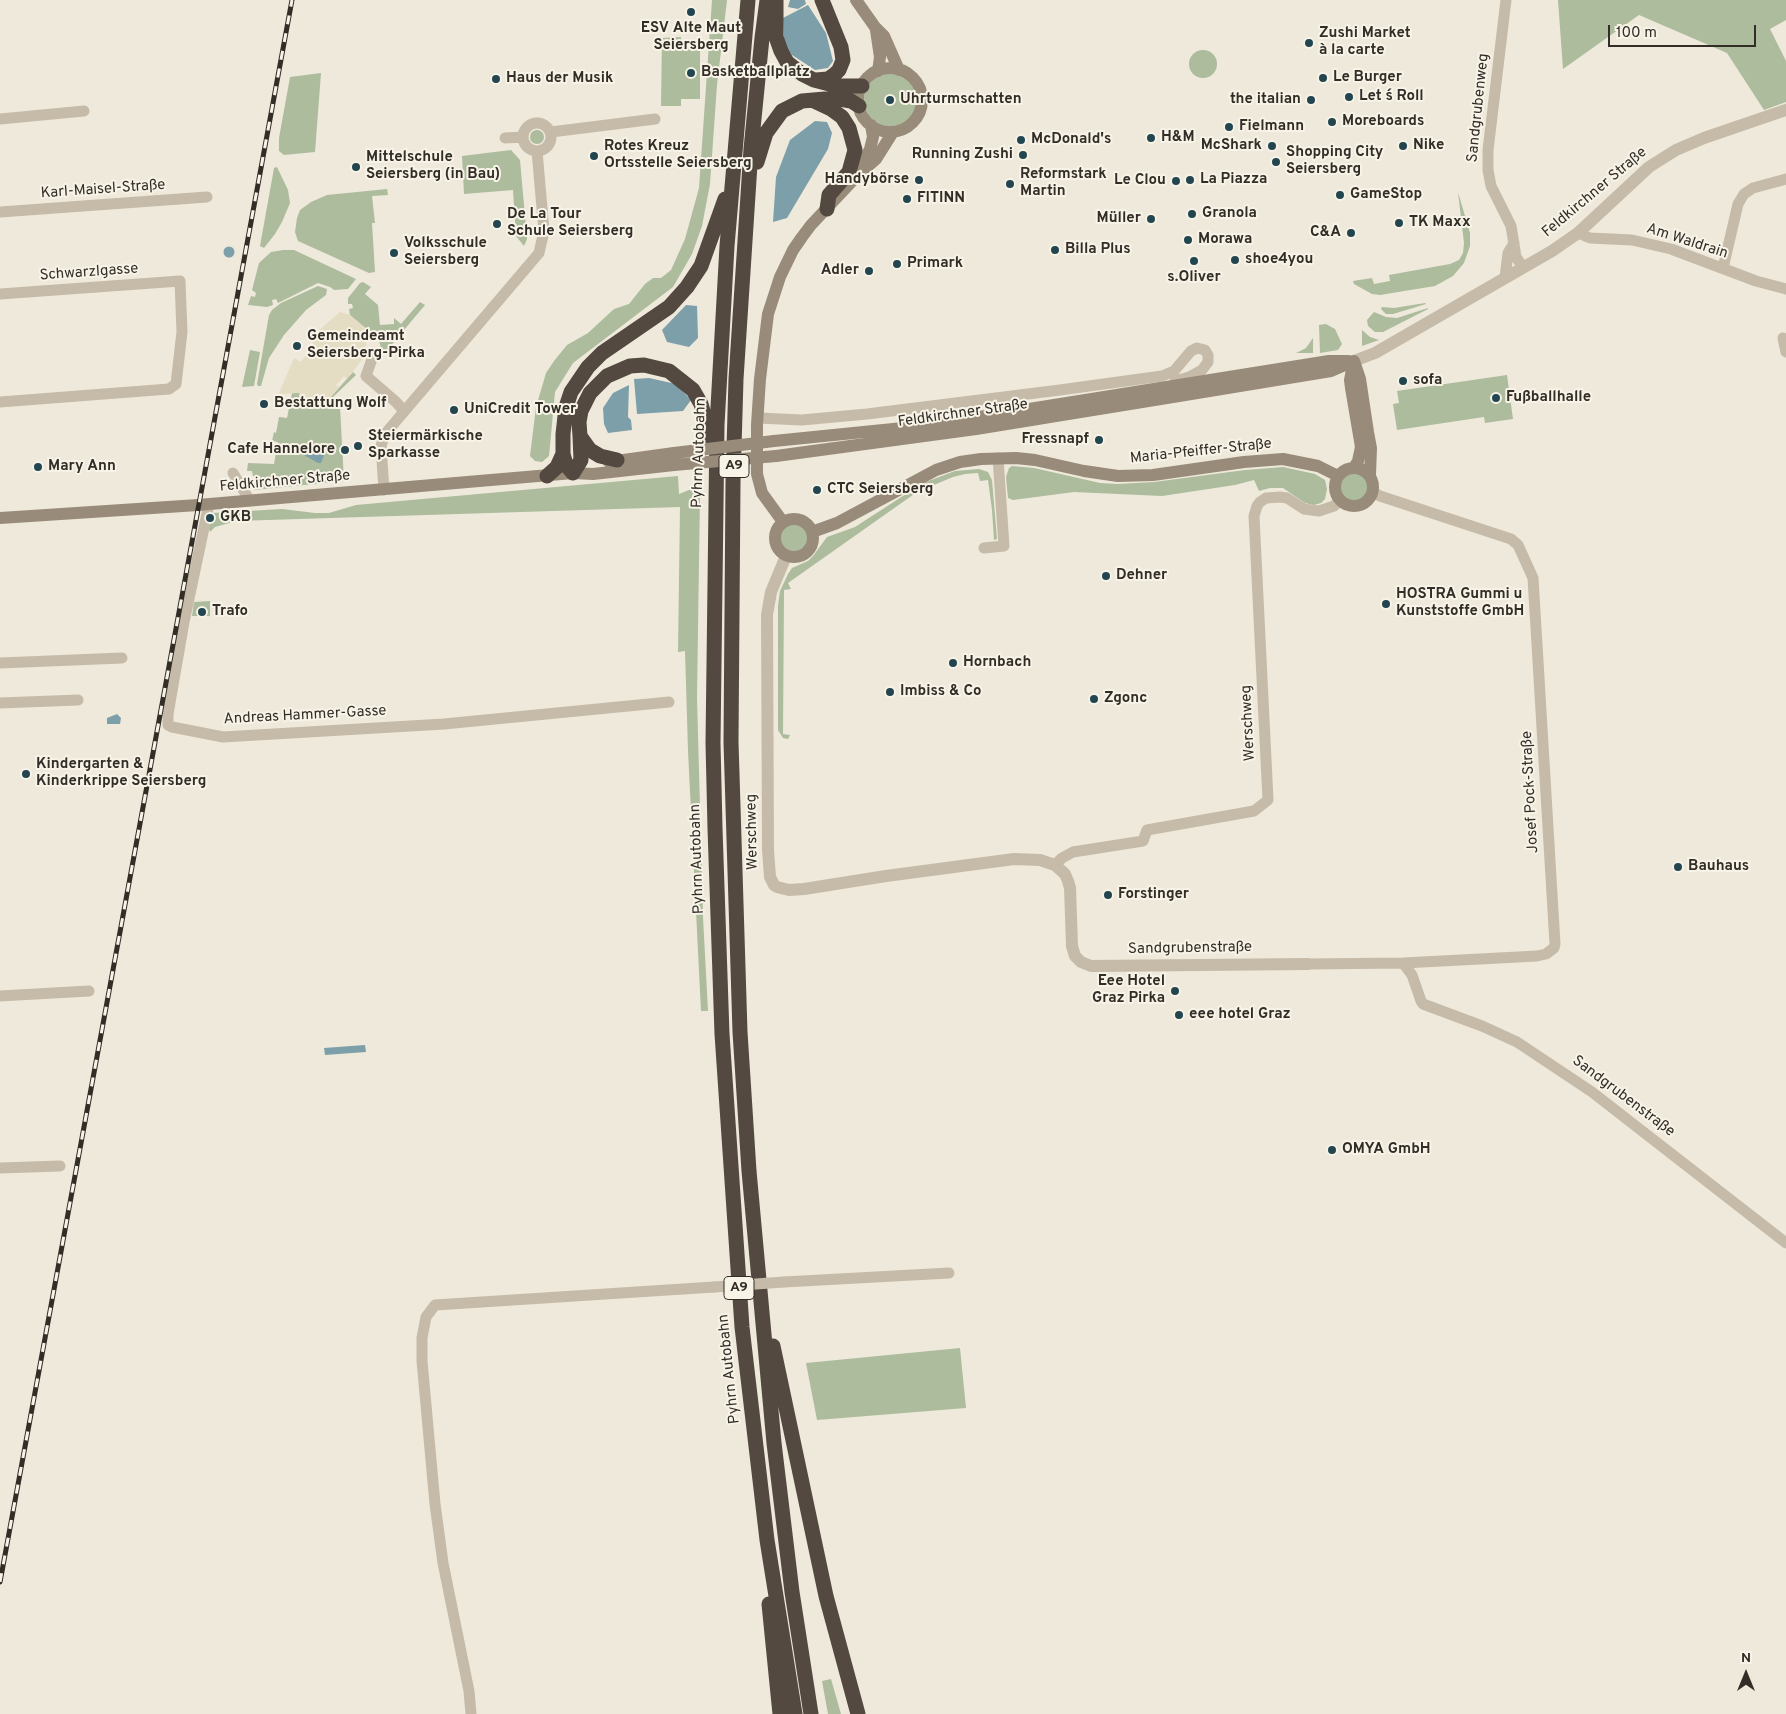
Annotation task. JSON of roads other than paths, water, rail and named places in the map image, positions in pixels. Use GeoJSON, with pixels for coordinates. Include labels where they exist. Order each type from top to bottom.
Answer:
{"type":"FeatureCollection","features":[{"type":"Feature","properties":{"kind":"highway","name":"Pyhrn Autobahn"},"geometry":{"type":"LineString","coordinates":[[748,0],[732,179],[718,405],[713,743],[720,1004],[742,1327],[767,1540],[795,1714]]}},
{"type":"Feature","properties":{"kind":"highway","name":"A9"},"geometry":{"type":"LineString","coordinates":[[767,0],[748,192],[736,379],[731,742],[740,1032],[749,1171],[774,1443],[792,1592],[811,1714]]}},
{"type":"Feature","properties":{"kind":"highway"},"geometry":{"type":"LineString","coordinates":[[776,0],[776,37],[787,62],[814,80],[837,86],[862,86]]}},
{"type":"Feature","properties":{"kind":"highway"},"geometry":{"type":"LineString","coordinates":[[814,80],[828,79],[839,70],[843,60],[842,47],[822,0]]}},
{"type":"Feature","properties":{"kind":"highway"},"geometry":{"type":"LineString","coordinates":[[748,192],[766,133],[782,111],[802,101],[840,99],[851,101],[859,106]]}},
{"type":"Feature","properties":{"kind":"highway"},"geometry":{"type":"LineString","coordinates":[[813,101],[842,116],[854,140],[855,150],[849,172],[829,195],[827,209]]}},
{"type":"Feature","properties":{"kind":"highway"},"geometry":{"type":"LineString","coordinates":[[716,482],[708,465],[707,425],[701,404],[693,390],[670,371],[644,365],[630,366],[607,376],[590,393],[585,401],[579,422],[581,460],[573,473],[566,465],[563,454],[563,434],[566,407],[578,381],[588,367],[602,354],[669,307],[687,287],[701,266],[732,179]]}},
{"type":"Feature","properties":{"kind":"highway"},"geometry":{"type":"LineString","coordinates":[[580,436],[590,450],[600,456],[617,460]]}},
{"type":"Feature","properties":{"kind":"highway"},"geometry":{"type":"LineString","coordinates":[[546,476],[557,467],[563,454]]}},
{"type":"Feature","properties":{"kind":"highway"},"geometry":{"type":"LineString","coordinates":[[760,1294],[776,1358],[826,1596],[858,1714]]}},
{"type":"Feature","properties":{"kind":"highway"},"geometry":{"type":"LineString","coordinates":[[767,1540],[768,1599],[780,1714]]}},
{"type":"Feature","properties":{"kind":"main road"},"geometry":{"type":"LineString","coordinates":[[856,0],[875,27],[884,36],[898,70]]}},
{"type":"Feature","properties":{"kind":"main road"},"geometry":{"type":"LineString","coordinates":[[875,27],[880,57],[878,71]]}},
{"type":"Feature","properties":{"kind":"main road"},"geometry":{"type":"LineString","coordinates":[[886,68],[898,70],[910,75],[917,82],[921,91],[921,110],[914,122],[902,130],[893,132],[883,131],[871,125],[864,118],[859,106],[859,95],[862,86],[870,76],[886,68]]}},
{"type":"Feature","properties":{"kind":"main road"},"geometry":{"type":"LineString","coordinates":[[858,175],[870,149],[873,137],[871,125]]}},
{"type":"Feature","properties":{"kind":"main road"},"geometry":{"type":"LineString","coordinates":[[783,522],[767,502],[757,474],[760,379],[768,314],[773,295],[793,250],[811,225],[858,175],[876,159],[893,132]]}},
{"type":"Feature","properties":{"kind":"main road","name":"Feldkirchner Straße"},"geometry":{"type":"LineString","coordinates":[[0,518],[250,501],[573,473],[593,474],[774,441],[923,426],[1329,361],[1354,361]]}},
{"type":"Feature","properties":{"kind":"main road"},"geometry":{"type":"LineString","coordinates":[[1354,361],[1350,380],[1361,447],[1358,461],[1354,468]]}},
{"type":"Feature","properties":{"kind":"main road"},"geometry":{"type":"LineString","coordinates":[[1354,361],[1360,379],[1370,448],[1370,475],[1373,485],[1369,499],[1360,505],[1348,505],[1340,500],[1334,488],[1338,476],[1346,469],[1361,469],[1370,475]]}},
{"type":"Feature","properties":{"kind":"main road","name":"Feldkirchner Straße"},"geometry":{"type":"LineString","coordinates":[[573,473],[587,467],[617,460],[776,456],[976,429],[1331,371],[1354,361]]}},
{"type":"Feature","properties":{"kind":"main road","name":"Maria-Pfeiffer-Straße"},"geometry":{"type":"LineString","coordinates":[[812,532],[837,523],[936,470],[960,462],[998,458],[1035,460],[1084,472],[1118,476],[1153,475],[1244,462],[1283,459],[1318,466],[1338,476]]}},
{"type":"Feature","properties":{"kind":"main road"},"geometry":{"type":"LineString","coordinates":[[792,519],[800,520],[807,524],[812,532],[812,543],[807,552],[797,557],[786,556],[778,550],[774,538],[776,529],[783,522],[792,519]]}},
{"type":"Feature","properties":{"kind":"street","name":"Sandgrubenweg"},"geometry":{"type":"LineString","coordinates":[[1506,0],[1488,150],[1488,170],[1491,186],[1511,226],[1516,257],[1523,267]]}},
{"type":"Feature","properties":{"kind":"street","name":"Feldkirchner Straße"},"geometry":{"type":"LineString","coordinates":[[1354,361],[1375,353],[1552,251],[1578,232],[1649,168],[1676,150],[1786,110]]}},
{"type":"Feature","properties":{"kind":"street"},"geometry":{"type":"LineString","coordinates":[[0,118],[84,111]]}},
{"type":"Feature","properties":{"kind":"street"},"geometry":{"type":"LineString","coordinates":[[551,132],[656,119]]}},
{"type":"Feature","properties":{"kind":"street"},"geometry":{"type":"LineString","coordinates":[[537,122],[545,125],[551,132],[552,137],[546,148],[537,151],[526,146],[523,137],[525,128],[528,125],[537,122]]}},
{"type":"Feature","properties":{"kind":"street"},"geometry":{"type":"LineString","coordinates":[[505,138],[523,137]]}},
{"type":"Feature","properties":{"kind":"street"},"geometry":{"type":"LineString","coordinates":[[384,490],[381,446],[385,434],[538,253],[544,231],[537,151]]}},
{"type":"Feature","properties":{"kind":"street"},"geometry":{"type":"LineString","coordinates":[[1722,268],[1738,204],[1744,194],[1753,188],[1786,179]]}},
{"type":"Feature","properties":{"kind":"street","name":"Karl-Maisel-Straße"},"geometry":{"type":"LineString","coordinates":[[0,212],[207,197]]}},
{"type":"Feature","properties":{"kind":"street","name":"Am Waldrain"},"geometry":{"type":"LineString","coordinates":[[1578,232],[1596,239],[1632,240],[1671,249],[1772,286],[1786,289]]}},
{"type":"Feature","properties":{"kind":"street"},"geometry":{"type":"LineString","coordinates":[[1505,278],[1508,253],[1514,243]]}},
{"type":"Feature","properties":{"kind":"street","name":"Schwarzlgasse"},"geometry":{"type":"LineString","coordinates":[[0,294],[180,281],[182,332],[177,378],[173,387],[160,390],[0,402]]}},
{"type":"Feature","properties":{"kind":"street"},"geometry":{"type":"LineString","coordinates":[[1783,338],[1786,352]]}},
{"type":"Feature","properties":{"kind":"street"},"geometry":{"type":"LineString","coordinates":[[758,418],[802,420],[866,414],[1162,376],[1174,371],[1191,351],[1197,348],[1205,350],[1208,355],[1208,362],[1202,370],[1189,377],[1148,390]]}},
{"type":"Feature","properties":{"kind":"street"},"geometry":{"type":"LineString","coordinates":[[372,359],[366,376],[404,411]]}},
{"type":"Feature","properties":{"kind":"street"},"geometry":{"type":"LineString","coordinates":[[984,548],[1004,546],[998,458]]}},
{"type":"Feature","properties":{"kind":"street"},"geometry":{"type":"LineString","coordinates":[[233,473],[250,501]]}},
{"type":"Feature","properties":{"kind":"street","name":"Josef Pock-Straße"},"geometry":{"type":"LineString","coordinates":[[1308,964],[1404,963],[1537,956],[1549,952],[1555,944],[1533,578],[1518,545],[1511,539],[1372,492]]}},
{"type":"Feature","properties":{"kind":"street","name":"Werschweg"},"geometry":{"type":"LineString","coordinates":[[786,556],[771,592],[767,615],[768,850],[770,876],[774,885],[789,890],[804,889],[1014,859],[1040,860],[1055,865],[1062,858],[1073,852],[1143,841],[1147,830],[1254,811],[1268,800],[1254,516],[1260,502],[1266,498],[1287,498],[1304,509],[1319,511],[1334,506],[1340,500]]}},
{"type":"Feature","properties":{"kind":"street","name":"Andreas Hammer-Gasse"},"geometry":{"type":"LineString","coordinates":[[208,504],[184,622],[170,705],[168,725],[172,727],[223,737],[444,724],[669,702]]}},
{"type":"Feature","properties":{"kind":"street"},"geometry":{"type":"LineString","coordinates":[[0,664],[122,658]]}},
{"type":"Feature","properties":{"kind":"street"},"geometry":{"type":"LineString","coordinates":[[0,703],[78,700]]}},
{"type":"Feature","properties":{"kind":"street","name":"Sandgrubenstraße"},"geometry":{"type":"LineString","coordinates":[[1055,865],[1065,874],[1070,888],[1071,936],[1075,956],[1081,962],[1091,966],[1308,964]]}},
{"type":"Feature","properties":{"kind":"street","name":"Sandgrubenstraße"},"geometry":{"type":"LineString","coordinates":[[1404,963],[1412,975],[1420,1001],[1424,1004],[1482,1026],[1517,1042],[1592,1092],[1786,1243]]}},
{"type":"Feature","properties":{"kind":"street"},"geometry":{"type":"LineString","coordinates":[[0,996],[89,990]]}},
{"type":"Feature","properties":{"kind":"street"},"geometry":{"type":"LineString","coordinates":[[0,1168],[60,1166]]}},
{"type":"Feature","properties":{"kind":"street"},"geometry":{"type":"LineString","coordinates":[[471,1714],[469,1691],[443,1563],[435,1504],[422,1361],[422,1338],[426,1317],[436,1305],[949,1273]]}},
{"type":"Feature","properties":{"kind":"water"},"geometry":{"type":"Polygon","coordinates":[[[790,0],[805,0],[806,4],[798,9],[788,7],[790,0]]]}},
{"type":"Feature","properties":{"kind":"water"},"geometry":{"type":"Polygon","coordinates":[[[808,5],[826,33],[833,61],[828,68],[815,70],[792,55],[784,43],[783,18],[808,5]]]}},
{"type":"Feature","properties":{"kind":"water"},"geometry":{"type":"Polygon","coordinates":[[[815,121],[827,122],[832,133],[828,149],[787,218],[773,222],[776,177],[790,140],[815,121]]]}},
{"type":"Feature","properties":{"kind":"water"},"geometry":{"type":"Polygon","coordinates":[[[229,246],[235,252],[229,258],[223,252],[229,246]]]}},
{"type":"Feature","properties":{"kind":"water"},"geometry":{"type":"Polygon","coordinates":[[[686,305],[697,306],[698,338],[689,347],[667,342],[662,330],[686,305]]]}},
{"type":"Feature","properties":{"kind":"water"},"geometry":{"type":"Polygon","coordinates":[[[649,378],[676,384],[691,400],[683,411],[637,414],[634,379],[649,378]]]}},
{"type":"Feature","properties":{"kind":"water"},"geometry":{"type":"Polygon","coordinates":[[[629,385],[628,417],[631,420],[632,430],[608,433],[604,424],[603,408],[613,393],[629,385]]]}},
{"type":"Feature","properties":{"kind":"water"},"geometry":{"type":"Polygon","coordinates":[[[305,447],[322,451],[324,455],[321,463],[304,455],[305,447]]]}},
{"type":"Feature","properties":{"kind":"water"},"geometry":{"type":"Polygon","coordinates":[[[117,714],[121,718],[120,724],[107,724],[107,718],[117,714]]]}},
{"type":"Feature","properties":{"kind":"water"},"geometry":{"type":"Polygon","coordinates":[[[365,1045],[366,1052],[325,1055],[324,1048],[365,1045]]]}},
{"type":"Feature","properties":{"kind":"railway"},"geometry":{"type":"LineString","coordinates":[[0,1582],[292,0]]}},
{"type":"Feature","properties":{"kind":"place","name":"ESV Alte Maut Seiersberg"},"geometry":{"type":"Point","coordinates":[691,12]}},
{"type":"Feature","properties":{"kind":"place","name":"Zushi Market à la carte"},"geometry":{"type":"Point","coordinates":[1309,43]}},
{"type":"Feature","properties":{"kind":"place","name":"Basketballplatz"},"geometry":{"type":"Point","coordinates":[691,73]}},
{"type":"Feature","properties":{"kind":"place","name":"Le Burger"},"geometry":{"type":"Point","coordinates":[1323,78]}},
{"type":"Feature","properties":{"kind":"place","name":"Haus der Musik"},"geometry":{"type":"Point","coordinates":[496,79]}},
{"type":"Feature","properties":{"kind":"place","name":"Let ́s Roll"},"geometry":{"type":"Point","coordinates":[1349,97]}},
{"type":"Feature","properties":{"kind":"place","name":"Uhrturmschatten"},"geometry":{"type":"Point","coordinates":[890,100]}},
{"type":"Feature","properties":{"kind":"place","name":"the italian"},"geometry":{"type":"Point","coordinates":[1311,100]}},
{"type":"Feature","properties":{"kind":"place","name":"Moreboards"},"geometry":{"type":"Point","coordinates":[1332,122]}},
{"type":"Feature","properties":{"kind":"place","name":"Fielmann"},"geometry":{"type":"Point","coordinates":[1229,127]}},
{"type":"Feature","properties":{"kind":"place","name":"H&M"},"geometry":{"type":"Point","coordinates":[1151,138]}},
{"type":"Feature","properties":{"kind":"place","name":"McDonald's"},"geometry":{"type":"Point","coordinates":[1021,140]}},
{"type":"Feature","properties":{"kind":"place","name":"McShark"},"geometry":{"type":"Point","coordinates":[1272,146]}},
{"type":"Feature","properties":{"kind":"place","name":"Nike"},"geometry":{"type":"Point","coordinates":[1403,146]}},
{"type":"Feature","properties":{"kind":"place","name":"Running Zushi"},"geometry":{"type":"Point","coordinates":[1023,155]}},
{"type":"Feature","properties":{"kind":"place","name":"Rotes Kreuz Ortsstelle Seiersberg"},"geometry":{"type":"Point","coordinates":[594,156]}},
{"type":"Feature","properties":{"kind":"place","name":"Shopping City Seiersberg"},"geometry":{"type":"Point","coordinates":[1276,162]}},
{"type":"Feature","properties":{"kind":"place","name":"Mittelschule Seiersberg (in Bau)"},"geometry":{"type":"Point","coordinates":[356,167]}},
{"type":"Feature","properties":{"kind":"place","name":"Handybörse"},"geometry":{"type":"Point","coordinates":[919,180]}},
{"type":"Feature","properties":{"kind":"place","name":"La Piazza"},"geometry":{"type":"Point","coordinates":[1190,180]}},
{"type":"Feature","properties":{"kind":"place","name":"Le Clou"},"geometry":{"type":"Point","coordinates":[1176,181]}},
{"type":"Feature","properties":{"kind":"place","name":"Reformstark Martin"},"geometry":{"type":"Point","coordinates":[1010,184]}},
{"type":"Feature","properties":{"kind":"place","name":"GameStop"},"geometry":{"type":"Point","coordinates":[1340,195]}},
{"type":"Feature","properties":{"kind":"place","name":"FITINN"},"geometry":{"type":"Point","coordinates":[907,199]}},
{"type":"Feature","properties":{"kind":"place","name":"Granola"},"geometry":{"type":"Point","coordinates":[1192,214]}},
{"type":"Feature","properties":{"kind":"place","name":"Müller"},"geometry":{"type":"Point","coordinates":[1151,219]}},
{"type":"Feature","properties":{"kind":"place","name":"TK Maxx"},"geometry":{"type":"Point","coordinates":[1399,223]}},
{"type":"Feature","properties":{"kind":"place","name":"De La Tour Schule Seiersberg"},"geometry":{"type":"Point","coordinates":[497,224]}},
{"type":"Feature","properties":{"kind":"place","name":"C&A"},"geometry":{"type":"Point","coordinates":[1351,233]}},
{"type":"Feature","properties":{"kind":"place","name":"Morawa"},"geometry":{"type":"Point","coordinates":[1188,240]}},
{"type":"Feature","properties":{"kind":"place","name":"Billa Plus"},"geometry":{"type":"Point","coordinates":[1055,250]}},
{"type":"Feature","properties":{"kind":"place","name":"Volksschule Seiersberg"},"geometry":{"type":"Point","coordinates":[394,253]}},
{"type":"Feature","properties":{"kind":"place","name":"shoe4you"},"geometry":{"type":"Point","coordinates":[1235,260]}},
{"type":"Feature","properties":{"kind":"place","name":"s.Oliver"},"geometry":{"type":"Point","coordinates":[1194,261]}},
{"type":"Feature","properties":{"kind":"place","name":"Primark"},"geometry":{"type":"Point","coordinates":[897,264]}},
{"type":"Feature","properties":{"kind":"place","name":"Adler"},"geometry":{"type":"Point","coordinates":[869,271]}},
{"type":"Feature","properties":{"kind":"place","name":"Gemeindeamt Seiersberg-Pirka"},"geometry":{"type":"Point","coordinates":[297,346]}},
{"type":"Feature","properties":{"kind":"place","name":"sofa"},"geometry":{"type":"Point","coordinates":[1403,381]}},
{"type":"Feature","properties":{"kind":"place","name":"Fußballhalle"},"geometry":{"type":"Point","coordinates":[1496,398]}},
{"type":"Feature","properties":{"kind":"place","name":"Bestattung Wolf"},"geometry":{"type":"Point","coordinates":[264,404]}},
{"type":"Feature","properties":{"kind":"place","name":"UniCredit Tower"},"geometry":{"type":"Point","coordinates":[454,410]}},
{"type":"Feature","properties":{"kind":"place","name":"Fressnapf"},"geometry":{"type":"Point","coordinates":[1099,440]}},
{"type":"Feature","properties":{"kind":"place","name":"Steiermärkische Sparkasse"},"geometry":{"type":"Point","coordinates":[358,446]}},
{"type":"Feature","properties":{"kind":"place","name":"Cafe Hannelore"},"geometry":{"type":"Point","coordinates":[345,450]}},
{"type":"Feature","properties":{"kind":"place","name":"Mary Ann"},"geometry":{"type":"Point","coordinates":[38,467]}},
{"type":"Feature","properties":{"kind":"place","name":"CTC Seiersberg"},"geometry":{"type":"Point","coordinates":[817,490]}},
{"type":"Feature","properties":{"kind":"place","name":"GKB"},"geometry":{"type":"Point","coordinates":[210,518]}},
{"type":"Feature","properties":{"kind":"place","name":"Dehner"},"geometry":{"type":"Point","coordinates":[1106,576]}},
{"type":"Feature","properties":{"kind":"place","name":"HOSTRA Gummi u Kunststoffe GmbH"},"geometry":{"type":"Point","coordinates":[1386,604]}},
{"type":"Feature","properties":{"kind":"place","name":"Trafo"},"geometry":{"type":"Point","coordinates":[202,612]}},
{"type":"Feature","properties":{"kind":"place","name":"Hornbach"},"geometry":{"type":"Point","coordinates":[953,663]}},
{"type":"Feature","properties":{"kind":"place","name":"Imbiss & Co"},"geometry":{"type":"Point","coordinates":[890,692]}},
{"type":"Feature","properties":{"kind":"place","name":"Zgonc"},"geometry":{"type":"Point","coordinates":[1094,699]}},
{"type":"Feature","properties":{"kind":"place","name":"Kindergarten & Kinderkrippe Seiersberg"},"geometry":{"type":"Point","coordinates":[26,774]}},
{"type":"Feature","properties":{"kind":"place","name":"Bauhaus"},"geometry":{"type":"Point","coordinates":[1678,867]}},
{"type":"Feature","properties":{"kind":"place","name":"Forstinger"},"geometry":{"type":"Point","coordinates":[1108,895]}},
{"type":"Feature","properties":{"kind":"place","name":"Eee Hotel Graz Pirka"},"geometry":{"type":"Point","coordinates":[1175,991]}},
{"type":"Feature","properties":{"kind":"place","name":"eee hotel Graz"},"geometry":{"type":"Point","coordinates":[1179,1015]}},
{"type":"Feature","properties":{"kind":"place","name":"OMYA GmbH"},"geometry":{"type":"Point","coordinates":[1332,1150]}}]}
